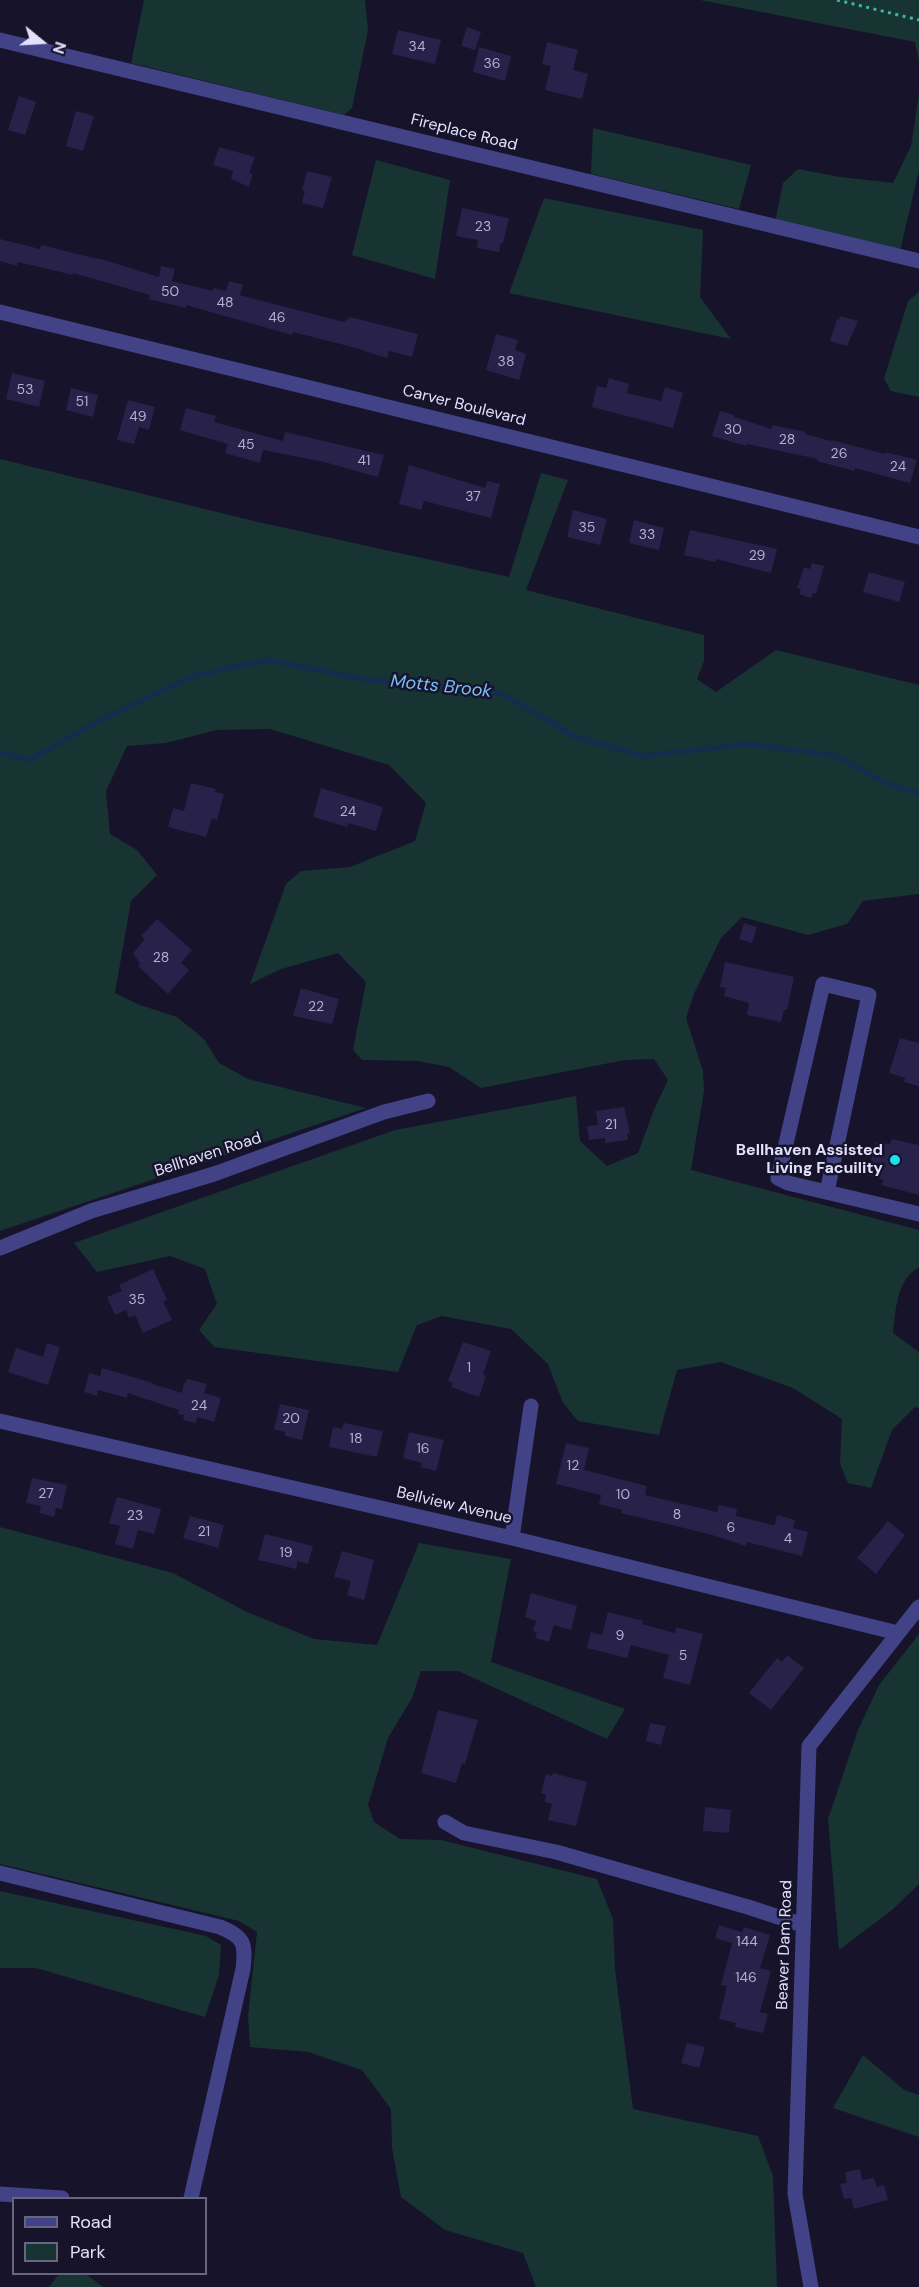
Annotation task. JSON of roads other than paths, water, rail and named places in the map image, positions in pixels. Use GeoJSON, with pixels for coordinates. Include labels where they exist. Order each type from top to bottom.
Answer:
{"type":"FeatureCollection","features":[{"type":"Feature","properties":{"kind":"street","name":"Fireplace Road"},"geometry":{"type":"LineString","coordinates":[[0,40],[919,261]]}},
{"type":"Feature","properties":{"kind":"street","name":"Carver Boulevard"},"geometry":{"type":"LineString","coordinates":[[0,312],[919,537]]}},
{"type":"Feature","properties":{"kind":"street"},"geometry":{"type":"LineString","coordinates":[[827,1192],[869,995],[823,984],[778,1178],[788,1183],[919,1214]]}},
{"type":"Feature","properties":{"kind":"street","name":"Bellhaven Road"},"geometry":{"type":"LineString","coordinates":[[0,1248],[91,1211],[214,1174],[384,1112],[428,1101]]}},
{"type":"Feature","properties":{"kind":"street"},"geometry":{"type":"LineString","coordinates":[[512,1538],[531,1406]]}},
{"type":"Feature","properties":{"kind":"street","name":"Bellview Avenue"},"geometry":{"type":"LineString","coordinates":[[0,1420],[512,1538],[898,1633]]}},
{"type":"Feature","properties":{"kind":"street","name":"Beaver Dam Road"},"geometry":{"type":"LineString","coordinates":[[811,2287],[795,2194],[809,1746],[919,1607]]}},
{"type":"Feature","properties":{"kind":"street"},"geometry":{"type":"LineString","coordinates":[[446,1822],[464,1833],[556,1852],[804,1925]]}},
{"type":"Feature","properties":{"kind":"street"},"geometry":{"type":"LineString","coordinates":[[0,1873],[220,1927],[236,1934],[242,1942],[245,1951],[243,1969],[190,2197]]}},
{"type":"Feature","properties":{"kind":"street"},"geometry":{"type":"LineString","coordinates":[[0,2194],[37,2197]]}},
{"type":"Feature","properties":{"kind":"waterway","name":"Motts Brook"},"geometry":{"type":"LineString","coordinates":[[0,753],[29,760],[107,717],[193,676],[267,660],[368,680],[501,693],[576,737],[644,756],[749,744],[837,756],[883,782],[919,794]]}},
{"type":"Feature","properties":{"kind":"place","name":"Bellhaven Assisted Living Facuility"},"geometry":{"type":"Point","coordinates":[895,1160]}}]}
